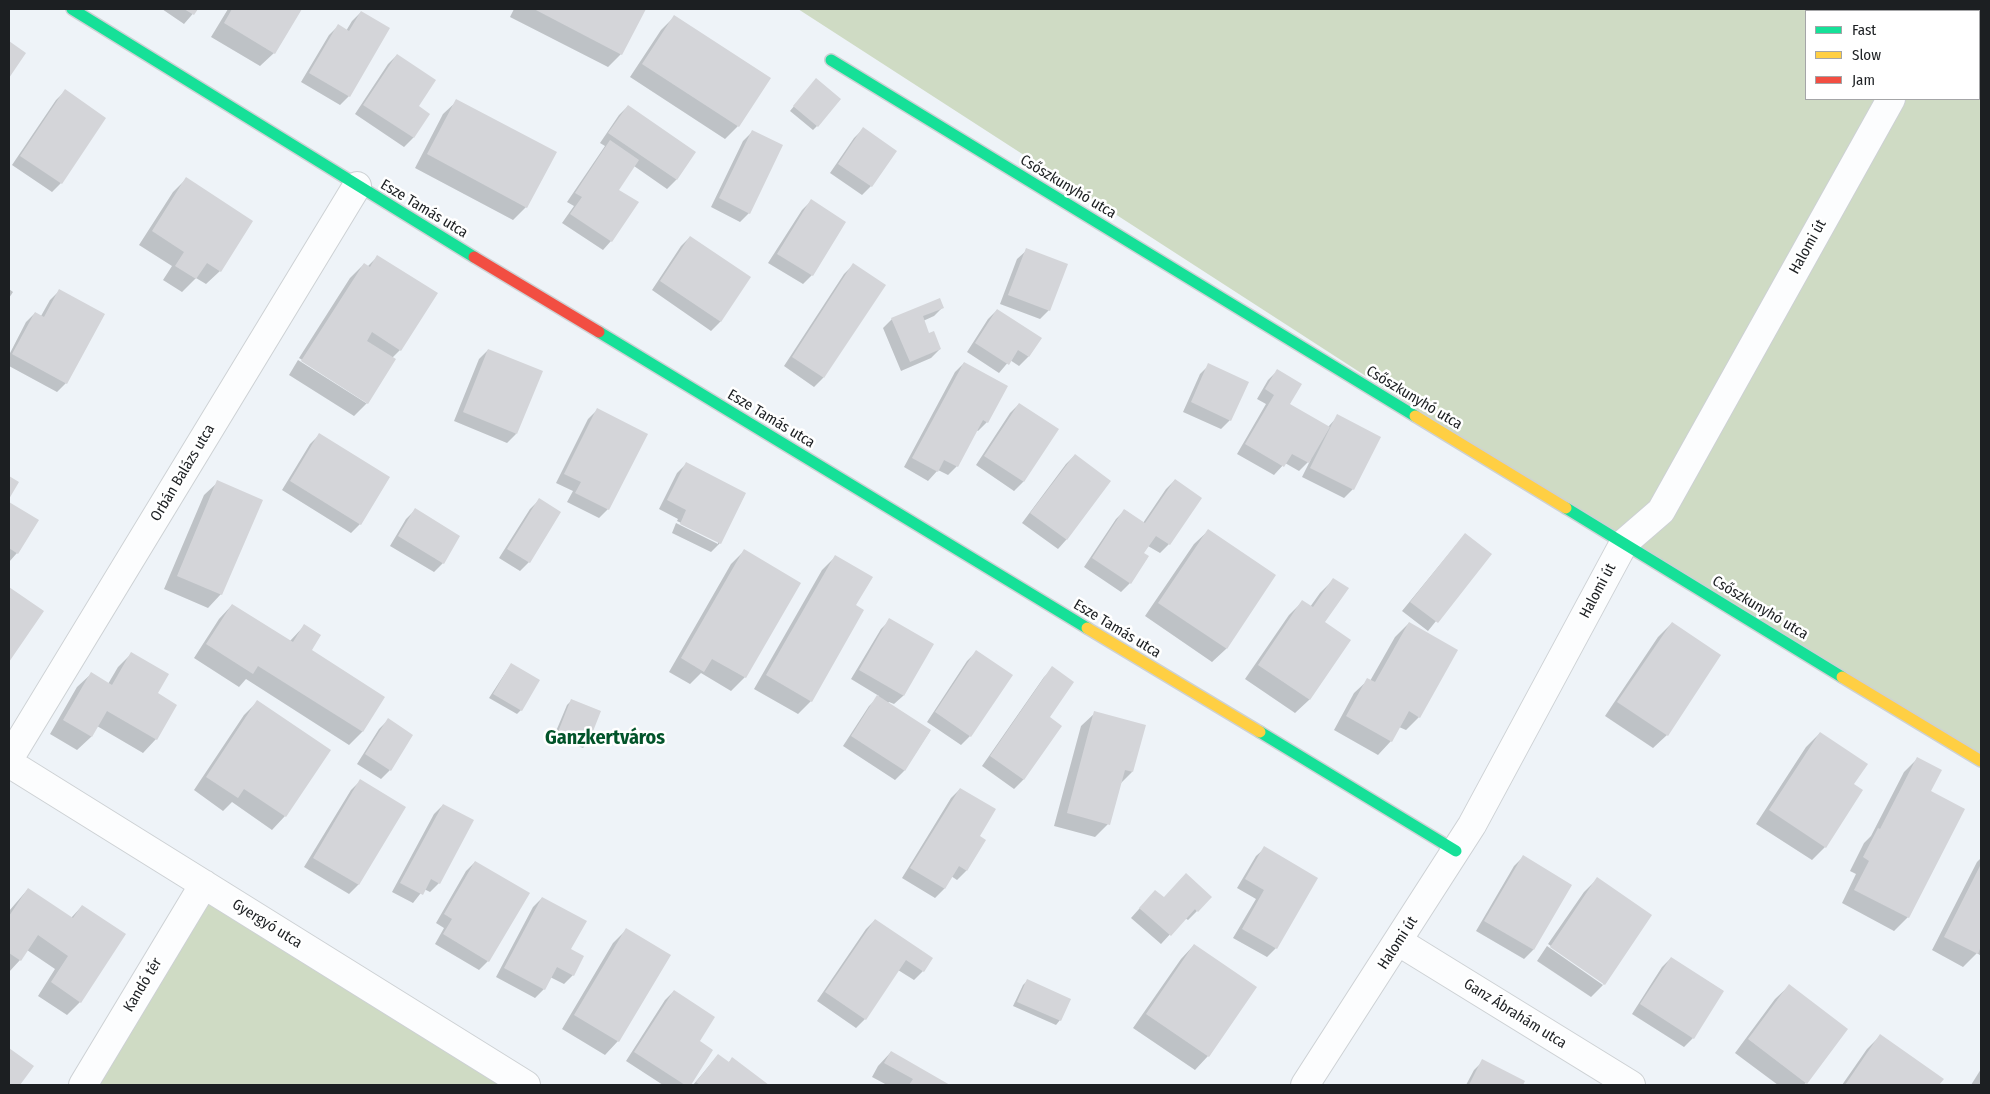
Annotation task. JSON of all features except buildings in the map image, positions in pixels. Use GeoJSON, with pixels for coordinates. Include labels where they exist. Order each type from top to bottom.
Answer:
{"type":"FeatureCollection","features":[{"type":"Feature","properties":{"kind":"street","name":"Esze Tamás utca"},"geometry":{"type":"LineString","coordinates":[[72,9],[357,186],[1456,851]]}},
{"type":"Feature","properties":{"kind":"street","name":"Csőszkunyhó utca"},"geometry":{"type":"LineString","coordinates":[[832,60],[1981,761]]}},
{"type":"Feature","properties":{"kind":"street","name":"Halomi út"},"geometry":{"type":"LineString","coordinates":[[1306,1085],[1472,825],[1624,543],[1661,511],[1890,100]]}},
{"type":"Feature","properties":{"kind":"street","name":"Orbán Balázs utca"},"geometry":{"type":"LineString","coordinates":[[9,759],[357,186]]}},
{"type":"Feature","properties":{"kind":"street","name":"Gyergyó utca"},"geometry":{"type":"LineString","coordinates":[[9,763],[526,1085]]}},
{"type":"Feature","properties":{"kind":"street","name":"Kandó tér"},"geometry":{"type":"LineString","coordinates":[[83,1085],[204,884]]}},
{"type":"Feature","properties":{"kind":"street","name":"Ganz Ábrahám utca"},"geometry":{"type":"LineString","coordinates":[[1398,942],[1631,1085]]}},
{"type":"Feature","properties":{"kind":"green space"},"geometry":{"type":"Polygon","coordinates":[[[798,9],[1981,9],[1981,761],[1624,543],[798,9]]]}},
{"type":"Feature","properties":{"kind":"green space"},"geometry":{"type":"Polygon","coordinates":[[[204,884],[526,1085],[83,1085],[204,884]]]}},
{"type":"Feature","properties":{"kind":"traffic: fast"},"geometry":{"type":"LineString","coordinates":[[72,9],[474,257]]}},
{"type":"Feature","properties":{"kind":"traffic: fast"},"geometry":{"type":"LineString","coordinates":[[831,60],[1415,416]]}},
{"type":"Feature","properties":{"kind":"traffic: fast"},"geometry":{"type":"LineString","coordinates":[[599,332],[1087,628]]}},
{"type":"Feature","properties":{"kind":"traffic: fast"},"geometry":{"type":"LineString","coordinates":[[1566,508],[1842,677]]}},
{"type":"Feature","properties":{"kind":"traffic: fast"},"geometry":{"type":"LineString","coordinates":[[1260,732],[1456,851]]}},
{"type":"Feature","properties":{"kind":"traffic: slow"},"geometry":{"type":"LineString","coordinates":[[1415,416],[1566,508]]}},
{"type":"Feature","properties":{"kind":"traffic: slow"},"geometry":{"type":"LineString","coordinates":[[1087,628],[1260,732]]}},
{"type":"Feature","properties":{"kind":"traffic: slow"},"geometry":{"type":"LineString","coordinates":[[1842,677],[1981,761]]}},
{"type":"Feature","properties":{"kind":"traffic: jam"},"geometry":{"type":"LineString","coordinates":[[474,257],[599,332]]}},
{"type":"Feature","properties":{"kind":"district","name":"Ganzkertváros"},"geometry":{"type":"Point","coordinates":[605,738]}}]}
